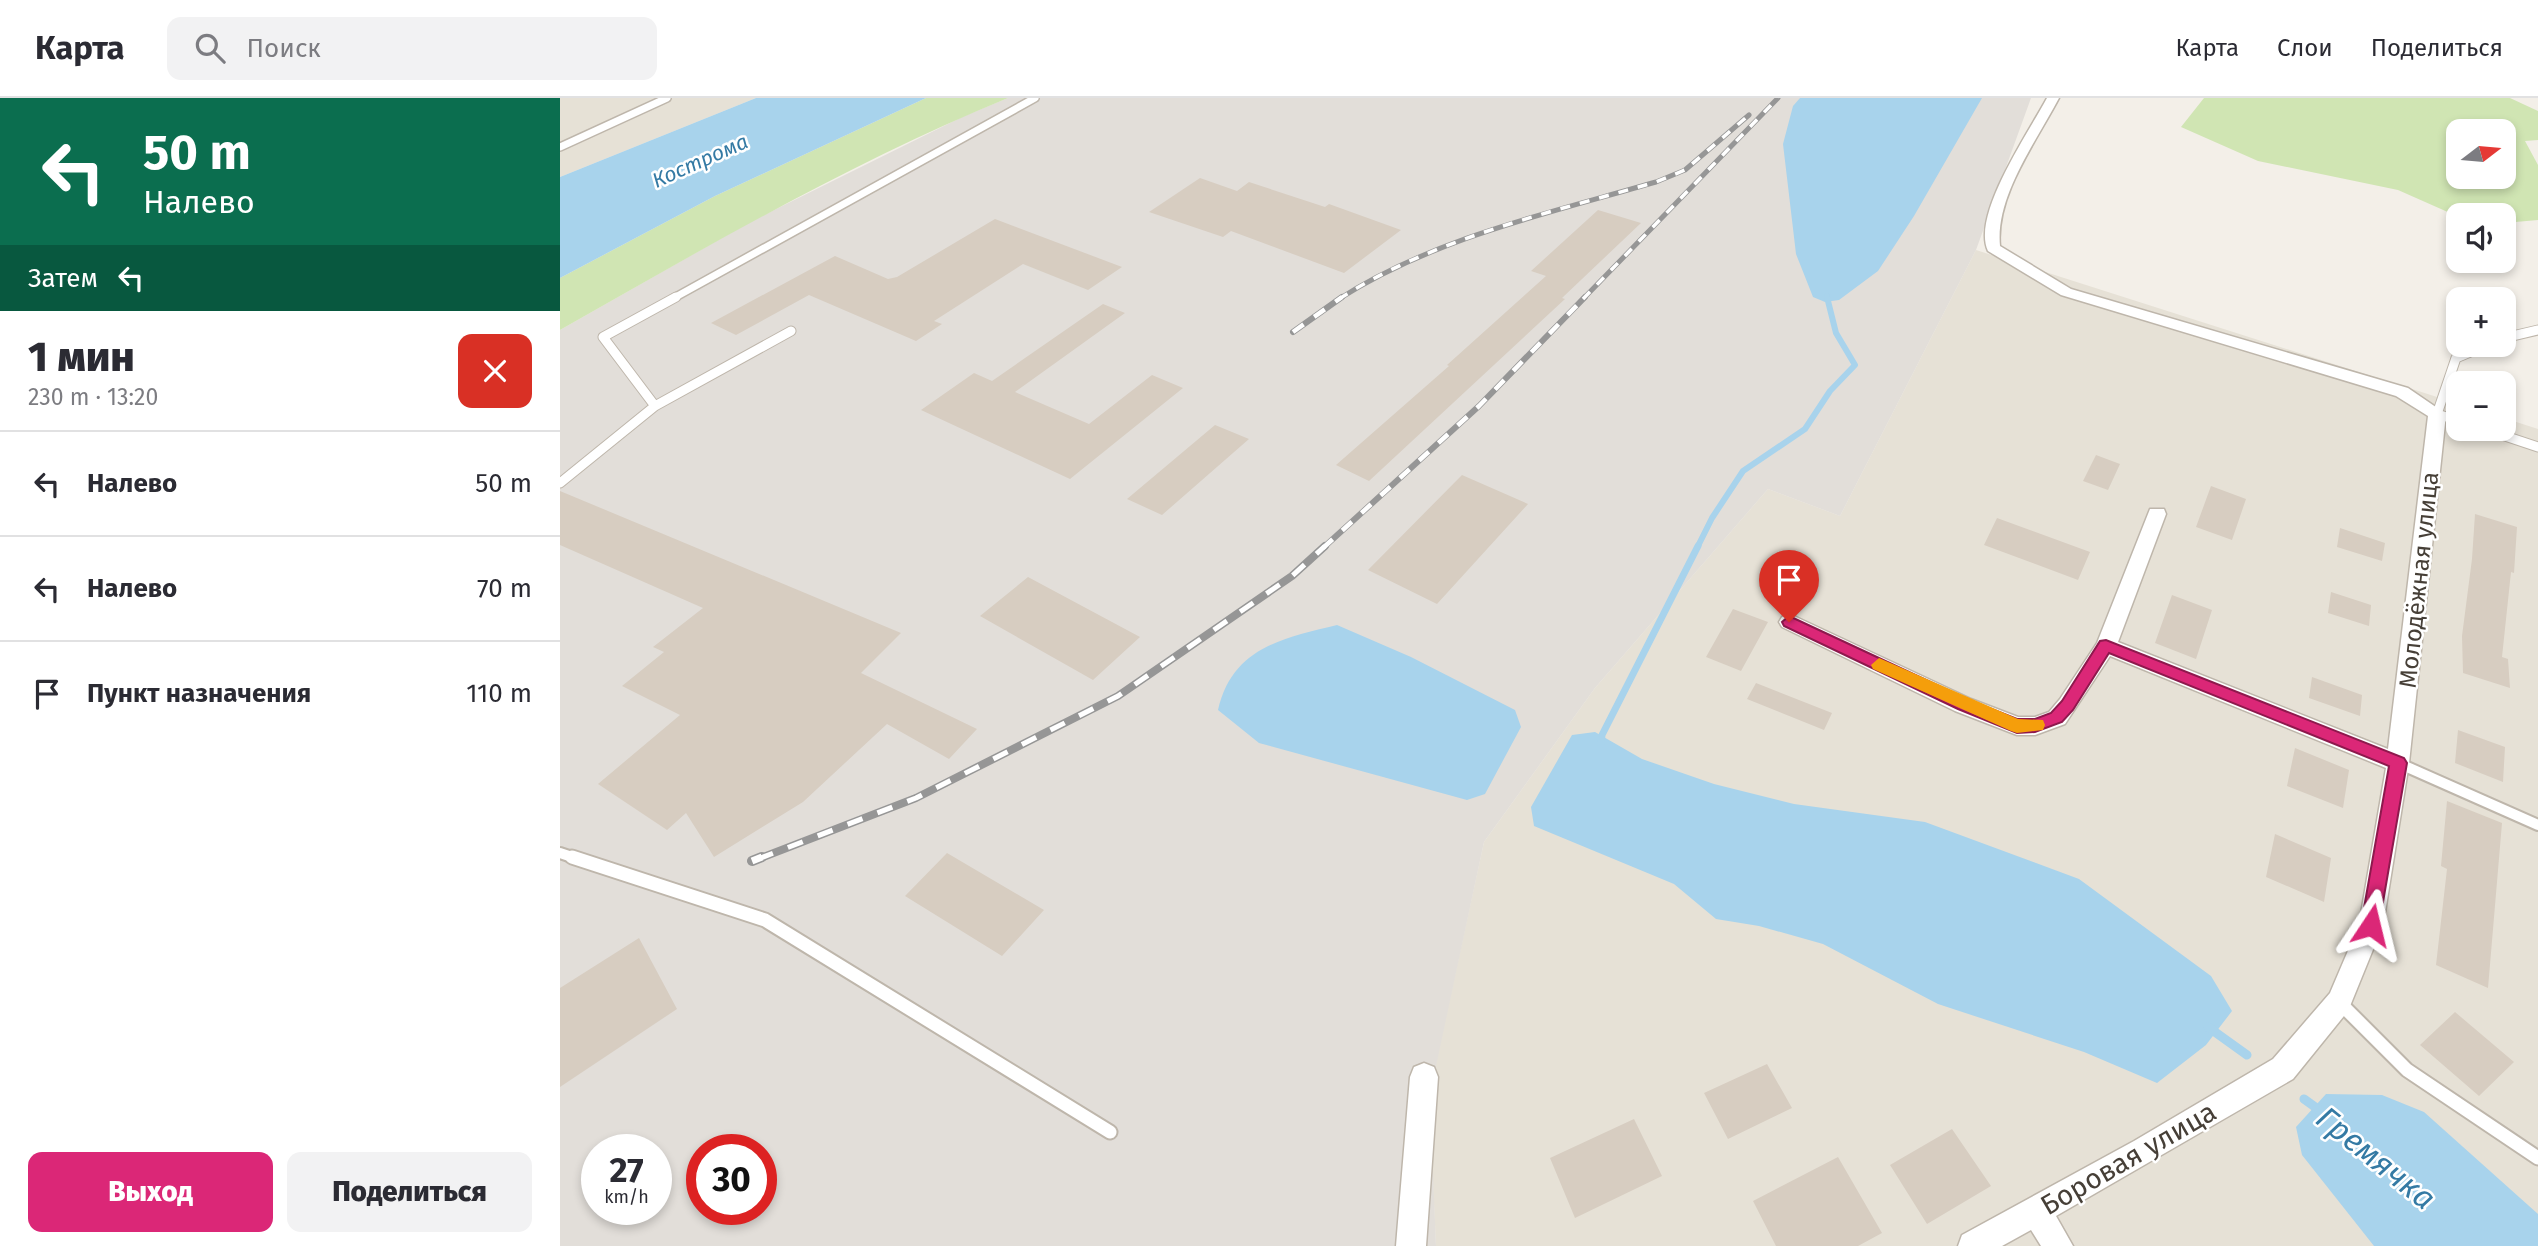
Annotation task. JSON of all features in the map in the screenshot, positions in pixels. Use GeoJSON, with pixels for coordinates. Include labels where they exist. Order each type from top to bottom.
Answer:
{"type":"FeatureCollection","features":[{"type":"Feature","properties":{"kind":"street"},"geometry":{"type":"LineString","coordinates":[[2053,98],[1997,202],[1991,227],[1993,248],[2066,292],[2402,392],[2437,414]]}},
{"type":"Feature","properties":{"kind":"street","name":"Молодёжная улица"},"geometry":{"type":"LineString","coordinates":[[2283,1069],[2339,1002],[2371,925],[2398,763],[2437,414]]}},
{"type":"Feature","properties":{"kind":"street"},"geometry":{"type":"LineString","coordinates":[[1789,622],[1964,705],[2017,726],[2035,726],[2057,718],[2106,646],[2157,514]]}},
{"type":"Feature","properties":{"kind":"street"},"geometry":{"type":"LineString","coordinates":[[2106,646],[2398,763]]}},
{"type":"Feature","properties":{"kind":"street","name":"Боровая улица"},"geometry":{"type":"LineString","coordinates":[[1973,1246],[2283,1069]]}},
{"type":"Feature","properties":{"kind":"street"},"geometry":{"type":"LineString","coordinates":[[1411,1246],[1424,1077]]}},
{"type":"Feature","properties":{"kind":"street"},"geometry":{"type":"LineString","coordinates":[[2036,1211],[2058,1246]]}},
{"type":"Feature","properties":{"kind":"lane"},"geometry":{"type":"LineString","coordinates":[[560,147],[667,98]]}},
{"type":"Feature","properties":{"kind":"lane"},"geometry":{"type":"LineString","coordinates":[[655,406],[603,337],[1035,98]]}},
{"type":"Feature","properties":{"kind":"lane"},"geometry":{"type":"LineString","coordinates":[[2516,335],[2538,330]]}},
{"type":"Feature","properties":{"kind":"lane"},"geometry":{"type":"LineString","coordinates":[[560,483],[655,406],[791,331]]}},
{"type":"Feature","properties":{"kind":"lane"},"geometry":{"type":"LineString","coordinates":[[2446,417],[2437,414],[2458,357]]}},
{"type":"Feature","properties":{"kind":"lane"},"geometry":{"type":"LineString","coordinates":[[2516,440],[2538,447]]}},
{"type":"Feature","properties":{"kind":"lane"},"geometry":{"type":"LineString","coordinates":[[2398,763],[2538,825]]}},
{"type":"Feature","properties":{"kind":"lane"},"geometry":{"type":"LineString","coordinates":[[560,853],[765,920],[1110,1132]]}},
{"type":"Feature","properties":{"kind":"lane"},"geometry":{"type":"LineString","coordinates":[[2339,1002],[2407,1070],[2538,1158]]}},
{"type":"Feature","properties":{"kind":"shaded area"},"geometry":{"type":"Polygon","coordinates":[[[560,98],[756,98],[560,177],[560,98]]]}},
{"type":"Feature","properties":{"kind":"shaded area"},"geometry":{"type":"Polygon","coordinates":[[[1008,98],[2031,98],[1976,250],[1840,516],[1768,489],[1595,688],[1484,842],[1430,1094],[1436,1246],[560,1246],[560,330],[748,223],[962,117],[1008,98]]]}},
{"type":"Feature","properties":{"kind":"shaded area"},"geometry":{"type":"Polygon","coordinates":[[[1976,250],[2446,400],[2446,441],[2516,441],[2516,422],[2538,429],[2538,1246],[1436,1246],[1429,1094],[1484,842],[1595,688],[1768,489],[1840,516],[1976,250]]]}},
{"type":"Feature","properties":{"kind":"green space"},"geometry":{"type":"Polygon","coordinates":[[[926,98],[1008,98],[836,178],[560,330],[560,278],[715,196],[926,98]]]}},
{"type":"Feature","properties":{"kind":"green space"},"geometry":{"type":"Polygon","coordinates":[[[2204,98],[2510,98],[2538,111],[2538,140],[2525,141],[2538,165],[2538,220],[2516,222],[2516,203],[2446,203],[2446,211],[2398,190],[2258,161],[2181,127],[2204,98]]]}},
{"type":"Feature","properties":{"kind":"water","name":"Кострома"},"geometry":{"type":"Polygon","coordinates":[[[756,98],[926,98],[715,196],[560,278],[560,177],[756,98]]]}},
{"type":"Feature","properties":{"kind":"water"},"geometry":{"type":"Polygon","coordinates":[[[1800,98],[1982,98],[1914,216],[1878,271],[1839,300],[1825,302],[1813,297],[1796,254],[1783,144],[1793,106],[1800,98]]]}},
{"type":"Feature","properties":{"kind":"water"},"geometry":{"type":"Polygon","coordinates":[[[1337,625],[1411,657],[1515,710],[1521,727],[1485,794],[1467,800],[1259,743],[1218,710],[1225,689],[1235,672],[1262,649],[1279,641],[1337,625]]]}},
{"type":"Feature","properties":{"kind":"water"},"geometry":{"type":"Polygon","coordinates":[[[1595,732],[1642,759],[1714,784],[1794,804],[1925,822],[2079,879],[2211,976],[2232,1011],[2206,1045],[2157,1083],[2084,1052],[1938,1004],[1823,944],[1759,926],[1716,919],[1674,884],[1534,826],[1531,807],[1572,735],[1595,732]]]}},
{"type":"Feature","properties":{"kind":"water"},"geometry":{"type":"Polygon","coordinates":[[[2326,1094],[2382,1095],[2424,1112],[2538,1214],[2538,1246],[2374,1246],[2302,1155],[2296,1127],[2326,1094]]]}},
{"type":"Feature","properties":{"kind":"building"},"geometry":{"type":"Polygon","coordinates":[[[1200,178],[1237,191],[1249,182],[1325,207],[1329,204],[1401,230],[1344,273],[1231,231],[1223,237],[1149,212],[1200,178]]]}},
{"type":"Feature","properties":{"kind":"building"},"geometry":{"type":"Polygon","coordinates":[[[1598,210],[1641,223],[1562,298],[1565,299],[1369,481],[1336,465],[1546,276],[1531,271],[1598,210]]]}},
{"type":"Feature","properties":{"kind":"building"},"geometry":{"type":"Polygon","coordinates":[[[995,219],[1122,267],[1088,290],[1023,264],[934,321],[942,324],[916,341],[809,295],[736,335],[711,323],[835,256],[888,279],[897,277],[995,219]]]}},
{"type":"Feature","properties":{"kind":"building"},"geometry":{"type":"Polygon","coordinates":[[[1103,304],[1125,313],[1015,392],[1089,424],[1152,375],[1183,388],[1070,479],[921,410],[974,373],[992,381],[1103,304]]]}},
{"type":"Feature","properties":{"kind":"building"},"geometry":{"type":"Polygon","coordinates":[[[1215,425],[1249,439],[1162,515],[1127,499],[1215,425]]]}},
{"type":"Feature","properties":{"kind":"building"},"geometry":{"type":"Polygon","coordinates":[[[2096,455],[2120,464],[2108,490],[2083,481],[2096,455]]]}},
{"type":"Feature","properties":{"kind":"building"},"geometry":{"type":"Polygon","coordinates":[[[1462,475],[1528,504],[1437,604],[1368,570],[1462,475]]]}},
{"type":"Feature","properties":{"kind":"building"},"geometry":{"type":"Polygon","coordinates":[[[2211,486],[2246,499],[2232,540],[2196,527],[2211,486]]]}},
{"type":"Feature","properties":{"kind":"building"},"geometry":{"type":"Polygon","coordinates":[[[560,491],[901,633],[861,673],[977,729],[949,759],[887,724],[803,802],[714,857],[686,813],[667,830],[598,784],[680,715],[622,686],[664,652],[653,647],[703,608],[560,545],[560,491]]]}},
{"type":"Feature","properties":{"kind":"building"},"geometry":{"type":"Polygon","coordinates":[[[2475,514],[2517,527],[2514,573],[2511,572],[2502,657],[2508,659],[2510,688],[2463,673],[2462,636],[2475,514]]]}},
{"type":"Feature","properties":{"kind":"building"},"geometry":{"type":"Polygon","coordinates":[[[1997,518],[2090,552],[2078,580],[1984,545],[1997,518]]]}},
{"type":"Feature","properties":{"kind":"building"},"geometry":{"type":"Polygon","coordinates":[[[2340,528],[2385,543],[2382,561],[2337,547],[2340,528]]]}},
{"type":"Feature","properties":{"kind":"building"},"geometry":{"type":"Polygon","coordinates":[[[1028,577],[1140,637],[1093,680],[980,616],[1028,577]]]}},
{"type":"Feature","properties":{"kind":"building"},"geometry":{"type":"Polygon","coordinates":[[[2331,592],[2371,605],[2369,626],[2328,613],[2331,592]]]}},
{"type":"Feature","properties":{"kind":"building"},"geometry":{"type":"Polygon","coordinates":[[[2172,595],[2212,610],[2196,659],[2155,643],[2172,595]]]}},
{"type":"Feature","properties":{"kind":"building"},"geometry":{"type":"Polygon","coordinates":[[[1733,609],[1768,622],[1741,671],[1706,657],[1733,609]]]}},
{"type":"Feature","properties":{"kind":"building"},"geometry":{"type":"Polygon","coordinates":[[[2312,677],[2362,695],[2360,716],[2309,698],[2312,677]]]}},
{"type":"Feature","properties":{"kind":"building"},"geometry":{"type":"Polygon","coordinates":[[[1756,683],[1832,713],[1824,730],[1747,699],[1756,683]]]}},
{"type":"Feature","properties":{"kind":"building"},"geometry":{"type":"Polygon","coordinates":[[[2458,730],[2505,747],[2503,782],[2455,763],[2458,730]]]}},
{"type":"Feature","properties":{"kind":"building"},"geometry":{"type":"Polygon","coordinates":[[[2295,748],[2349,770],[2343,808],[2287,786],[2295,748]]]}},
{"type":"Feature","properties":{"kind":"building"},"geometry":{"type":"Polygon","coordinates":[[[2447,801],[2502,823],[2488,988],[2436,965],[2447,869],[2441,866],[2447,801]]]}},
{"type":"Feature","properties":{"kind":"building"},"geometry":{"type":"Polygon","coordinates":[[[2275,834],[2331,858],[2324,902],[2266,877],[2275,834]]]}},
{"type":"Feature","properties":{"kind":"building"},"geometry":{"type":"Polygon","coordinates":[[[947,853],[1044,910],[1002,956],[905,896],[947,853]]]}},
{"type":"Feature","properties":{"kind":"building"},"geometry":{"type":"Polygon","coordinates":[[[639,938],[677,1009],[560,1087],[560,988],[639,938]]]}},
{"type":"Feature","properties":{"kind":"building"},"geometry":{"type":"Polygon","coordinates":[[[2455,1012],[2514,1062],[2479,1096],[2420,1045],[2455,1012]]]}},
{"type":"Feature","properties":{"kind":"building"},"geometry":{"type":"Polygon","coordinates":[[[1767,1064],[1792,1108],[1728,1139],[1704,1093],[1767,1064]]]}},
{"type":"Feature","properties":{"kind":"building"},"geometry":{"type":"Polygon","coordinates":[[[1634,1119],[1662,1176],[1575,1218],[1550,1158],[1634,1119]]]}},
{"type":"Feature","properties":{"kind":"building"},"geometry":{"type":"Polygon","coordinates":[[[1952,1129],[1991,1186],[1927,1224],[1890,1165],[1952,1129]]]}},
{"type":"Feature","properties":{"kind":"building"},"geometry":{"type":"Polygon","coordinates":[[[1838,1157],[1882,1233],[1858,1246],[1776,1246],[1753,1201],[1838,1157]]]}},
{"type":"Feature","properties":{"kind":"waterway"},"geometry":{"type":"LineString","coordinates":[[1827,295],[1828,299]]}},
{"type":"Feature","properties":{"kind":"waterway"},"geometry":{"type":"LineString","coordinates":[[1698,546],[1712,518],[1743,471],[1805,429],[1830,391],[1855,365],[1836,333],[1827,297]]}},
{"type":"Feature","properties":{"kind":"waterway"},"geometry":{"type":"LineString","coordinates":[[1601,744],[1602,735],[1698,546]]}},
{"type":"Feature","properties":{"kind":"waterway"},"geometry":{"type":"LineString","coordinates":[[2208,1027],[2247,1055]]}},
{"type":"Feature","properties":{"kind":"waterway","name":"Гремячка"},"geometry":{"type":"LineString","coordinates":[[2304,1099],[2322,1112]]}},
{"type":"Feature","properties":{"kind":"railway"},"geometry":{"type":"LineString","coordinates":[[1583,299],[1778,98]]}},
{"type":"Feature","properties":{"kind":"railway"},"geometry":{"type":"LineString","coordinates":[[1340,298],[1414,259],[1453,243],[1656,182],[1685,170],[1749,115]]}},
{"type":"Feature","properties":{"kind":"railway"},"geometry":{"type":"LineString","coordinates":[[1323,548],[1479,406],[1585,297]]}},
{"type":"Feature","properties":{"kind":"railway"},"geometry":{"type":"LineString","coordinates":[[1293,332],[1340,298]]}},
{"type":"Feature","properties":{"kind":"railway"},"geometry":{"type":"LineString","coordinates":[[758,859],[916,798],[1118,696],[1292,576],[1325,546]]}},
{"type":"Feature","properties":{"kind":"railway"},"geometry":{"type":"LineString","coordinates":[[752,861],[762,857]]}},
{"type":"Feature","properties":{"kind":"slow traffic"},"geometry":{"type":"LineString","coordinates":[[1879,665],[1964,705],[2017,726],[2037,725]]}},
{"type":"Feature","properties":{"kind":"route"},"geometry":{"type":"LineString","coordinates":[[1789,622],[1964,705],[2017,726],[2035,726],[2057,718],[2106,646],[2398,763],[2371,925]]}}]}
